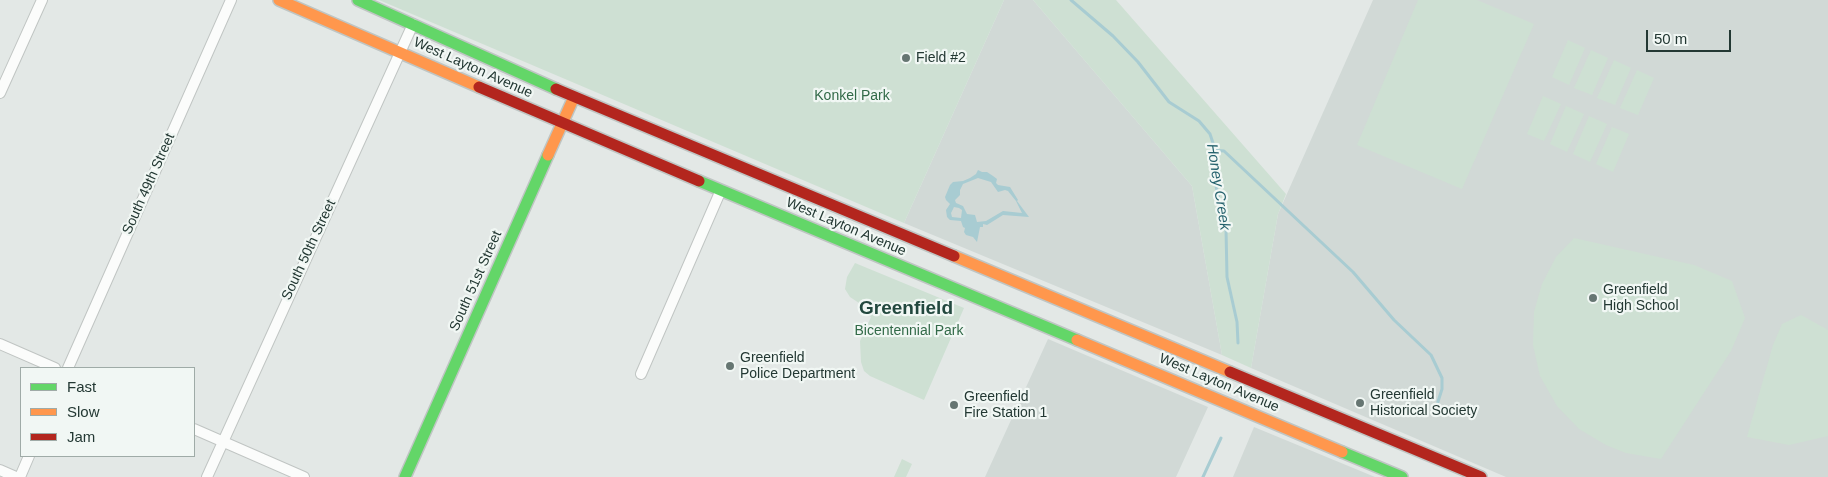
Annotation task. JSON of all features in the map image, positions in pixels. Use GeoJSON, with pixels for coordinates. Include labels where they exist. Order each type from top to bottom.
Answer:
{"type":"FeatureCollection","features":[{"type":"Feature","properties":{"kind":"main road","name":"West Layton Avenue"},"geometry":{"type":"LineString","coordinates":[[279,0],[563,124],[1402,477]]}},
{"type":"Feature","properties":{"kind":"main road","name":"West Layton Avenue"},"geometry":{"type":"LineString","coordinates":[[358,0],[574,97],[1481,477]]}},
{"type":"Feature","properties":{"kind":"main road","name":"South 51st Street"},"geometry":{"type":"LineString","coordinates":[[405,477],[574,97]]}},
{"type":"Feature","properties":{"kind":"street"},"geometry":{"type":"LineString","coordinates":[[0,93],[42,0]]}},
{"type":"Feature","properties":{"kind":"street","name":"South 49th Street"},"geometry":{"type":"LineString","coordinates":[[68,367],[231,0]]}},
{"type":"Feature","properties":{"kind":"street","name":"South 50th Street"},"geometry":{"type":"LineString","coordinates":[[207,477],[413,24]]}},
{"type":"Feature","properties":{"kind":"street"},"geometry":{"type":"LineString","coordinates":[[641,374],[721,190]]}},
{"type":"Feature","properties":{"kind":"street"},"geometry":{"type":"LineString","coordinates":[[0,344],[53,367]]}},
{"type":"Feature","properties":{"kind":"street"},"geometry":{"type":"LineString","coordinates":[[195,429],[304,477]]}},
{"type":"Feature","properties":{"kind":"street"},"geometry":{"type":"LineString","coordinates":[[20,477],[29,457]]}},
{"type":"Feature","properties":{"kind":"street"},"geometry":{"type":"LineString","coordinates":[[0,470],[16,477]]}},
{"type":"Feature","properties":{"kind":"shaded area"},"geometry":{"type":"Polygon","coordinates":[[[1004,0],[1033,0],[1192,186],[1222,355],[904,223],[1004,0]]]}},
{"type":"Feature","properties":{"kind":"shaded area","name":"Greenfield High School"},"geometry":{"type":"Polygon","coordinates":[[[1373,0],[1828,0],[1828,477],[1506,477],[1251,368],[1278,214],[1373,0]]]}},
{"type":"Feature","properties":{"kind":"shaded area"},"geometry":{"type":"Polygon","coordinates":[[[1048,339],[1208,407],[1176,477],[985,477],[1048,339]]]}},
{"type":"Feature","properties":{"kind":"shaded area"},"geometry":{"type":"Polygon","coordinates":[[[1254,427],[1375,477],[1233,477],[1254,427]]]}},
{"type":"Feature","properties":{"kind":"green space","name":"Konkel Park"},"geometry":{"type":"Polygon","coordinates":[[[379,0],[1004,0],[904,223],[379,0]]]}},
{"type":"Feature","properties":{"kind":"green space"},"geometry":{"type":"Polygon","coordinates":[[[1033,0],[1116,0],[1286,194],[1278,214],[1251,368],[1222,355],[1192,186],[1033,0]]]}},
{"type":"Feature","properties":{"kind":"green space"},"geometry":{"type":"Polygon","coordinates":[[[1418,0],[1477,0],[1534,24],[1462,189],[1357,145],[1418,0]]]}},
{"type":"Feature","properties":{"kind":"green space"},"geometry":{"type":"Polygon","coordinates":[[[1568,40],[1585,48],[1569,85],[1552,77],[1568,40]]]}},
{"type":"Feature","properties":{"kind":"green space"},"geometry":{"type":"Polygon","coordinates":[[[1591,50],[1608,58],[1592,95],[1574,88],[1591,50]]]}},
{"type":"Feature","properties":{"kind":"green space"},"geometry":{"type":"Polygon","coordinates":[[[1614,60],[1631,68],[1615,105],[1597,98],[1614,60]]]}},
{"type":"Feature","properties":{"kind":"green space"},"geometry":{"type":"Polygon","coordinates":[[[1637,70],[1654,78],[1638,115],[1620,108],[1637,70]]]}},
{"type":"Feature","properties":{"kind":"green space"},"geometry":{"type":"Polygon","coordinates":[[[1543,96],[1561,104],[1544,141],[1527,134],[1543,96]]]}},
{"type":"Feature","properties":{"kind":"green space"},"geometry":{"type":"Polygon","coordinates":[[[1566,106],[1584,114],[1567,152],[1550,144],[1566,106]]]}},
{"type":"Feature","properties":{"kind":"green space"},"geometry":{"type":"Polygon","coordinates":[[[1589,116],[1607,124],[1590,162],[1573,154],[1589,116]]]}},
{"type":"Feature","properties":{"kind":"green space"},"geometry":{"type":"Polygon","coordinates":[[[1612,127],[1629,134],[1613,172],[1596,164],[1612,127]]]}},
{"type":"Feature","properties":{"kind":"green space"},"geometry":{"type":"Polygon","coordinates":[[[1574,238],[1694,265],[1732,281],[1745,318],[1731,351],[1661,459],[1626,453],[1606,445],[1579,429],[1557,406],[1540,376],[1533,345],[1534,312],[1542,284],[1556,257],[1574,238]]]}},
{"type":"Feature","properties":{"kind":"green space","name":"Bicentennial Park"},"geometry":{"type":"Polygon","coordinates":[[[855,263],[964,308],[924,400],[870,376],[864,371],[861,362],[860,341],[871,317],[862,312],[862,305],[850,297],[845,289],[847,277],[855,263]]]}},
{"type":"Feature","properties":{"kind":"green space"},"geometry":{"type":"Polygon","coordinates":[[[1801,315],[1828,330],[1828,436],[1789,445],[1747,437],[1773,345],[1782,324],[1801,315]]]}},
{"type":"Feature","properties":{"kind":"green space"},"geometry":{"type":"Polygon","coordinates":[[[902,459],[912,464],[906,477],[894,477],[902,459]]]}},
{"type":"Feature","properties":{"kind":"water"},"geometry":{"type":"Polygon","coordinates":[[[978,170],[987,172],[997,179],[996,183],[998,185],[1010,187],[1017,201],[1029,217],[1003,215],[987,225],[983,224],[983,227],[980,227],[977,242],[973,237],[966,235],[961,221],[950,220],[947,217],[946,210],[950,204],[945,197],[953,182],[963,181],[976,174],[978,170]],[[978,178],[963,184],[960,195],[955,200],[956,203],[963,206],[967,214],[975,215],[977,222],[986,221],[1003,211],[1022,213],[1008,191],[998,192],[991,182],[978,178]],[[954,207],[951,213],[952,217],[961,218],[962,210],[954,207]]]}},
{"type":"Feature","properties":{"kind":"waterway","name":"Honey Creek"},"geometry":{"type":"LineString","coordinates":[[1071,0],[1113,36],[1138,62],[1169,102],[1199,121],[1210,134],[1213,143],[1212,169],[1226,229],[1227,277],[1237,322],[1238,343]]}},
{"type":"Feature","properties":{"kind":"waterway"},"geometry":{"type":"LineString","coordinates":[[1212,150],[1224,151],[1353,272],[1394,320],[1431,355],[1442,378],[1442,389],[1436,408]]}},
{"type":"Feature","properties":{"kind":"waterway","name":"Honey Creek"},"geometry":{"type":"LineString","coordinates":[[1203,477],[1221,438]]}},
{"type":"Feature","properties":{"kind":"traffic: fast"},"geometry":{"type":"LineString","coordinates":[[358,0],[556,89]]}},
{"type":"Feature","properties":{"kind":"traffic: fast"},"geometry":{"type":"LineString","coordinates":[[405,477],[548,155]]}},
{"type":"Feature","properties":{"kind":"traffic: fast"},"geometry":{"type":"LineString","coordinates":[[699,181],[1077,340]]}},
{"type":"Feature","properties":{"kind":"traffic: fast"},"geometry":{"type":"LineString","coordinates":[[1342,452],[1402,477]]}},
{"type":"Feature","properties":{"kind":"traffic: slow"},"geometry":{"type":"LineString","coordinates":[[279,0],[479,87]]}},
{"type":"Feature","properties":{"kind":"traffic: slow"},"geometry":{"type":"LineString","coordinates":[[548,155],[574,97]]}},
{"type":"Feature","properties":{"kind":"traffic: slow"},"geometry":{"type":"LineString","coordinates":[[954,256],[1230,372]]}},
{"type":"Feature","properties":{"kind":"traffic: slow"},"geometry":{"type":"LineString","coordinates":[[1077,340],[1342,452]]}},
{"type":"Feature","properties":{"kind":"traffic: jam"},"geometry":{"type":"LineString","coordinates":[[479,87],[699,181]]}},
{"type":"Feature","properties":{"kind":"traffic: jam"},"geometry":{"type":"LineString","coordinates":[[556,89],[954,256]]}},
{"type":"Feature","properties":{"kind":"traffic: jam"},"geometry":{"type":"LineString","coordinates":[[1230,372],[1481,477]]}},
{"type":"Feature","properties":{"kind":"place","name":"Field #2"},"geometry":{"type":"Point","coordinates":[906,58]}},
{"type":"Feature","properties":{"kind":"place","name":"Greenfield High School"},"geometry":{"type":"Point","coordinates":[1593,298]}},
{"type":"Feature","properties":{"kind":"place","name":"Greenfield Police Department"},"geometry":{"type":"Point","coordinates":[730,366]}},
{"type":"Feature","properties":{"kind":"place","name":"Greenfield Historical Society"},"geometry":{"type":"Point","coordinates":[1360,403]}},
{"type":"Feature","properties":{"kind":"place","name":"Greenfield Fire Station 1"},"geometry":{"type":"Point","coordinates":[954,405]}},
{"type":"Feature","properties":{"kind":"district","name":"Greenfield"},"geometry":{"type":"Point","coordinates":[906,309]}}]}
